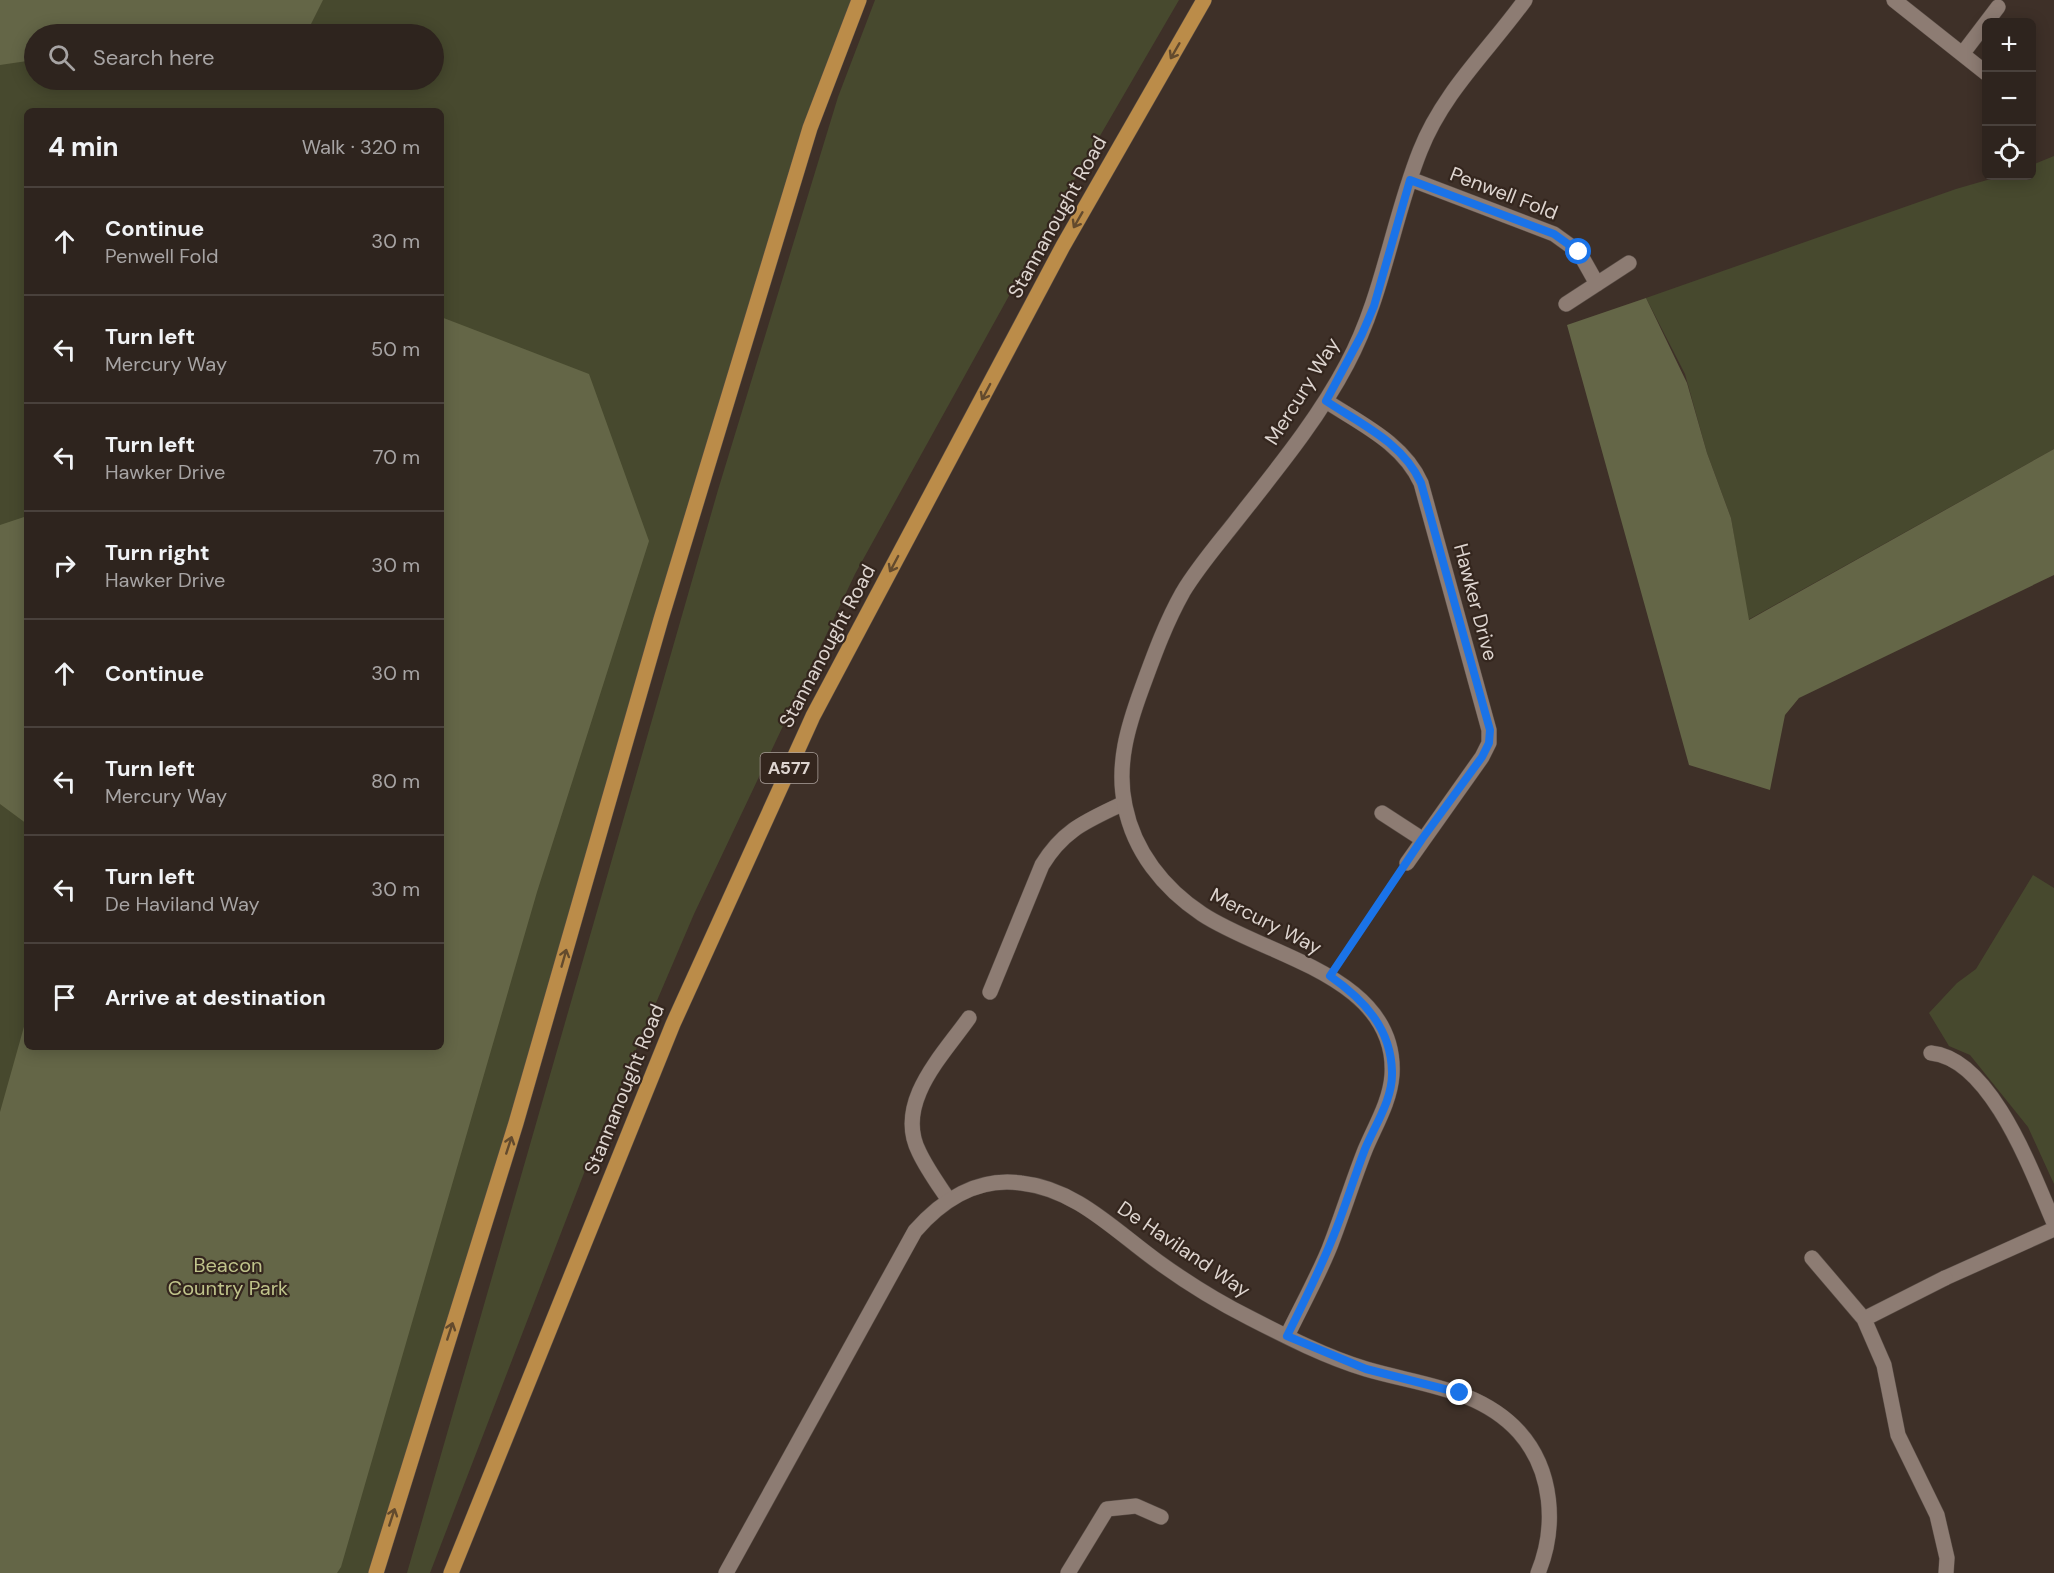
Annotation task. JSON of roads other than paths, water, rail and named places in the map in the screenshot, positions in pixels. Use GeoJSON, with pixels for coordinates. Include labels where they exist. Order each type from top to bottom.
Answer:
{"type":"FeatureCollection","features":[{"type":"Feature","properties":{"kind":"main road"},"geometry":{"type":"LineString","coordinates":[[375,1573],[516,1123],[661,619],[810,128],[859,0]]}},
{"type":"Feature","properties":{"kind":"main road","name":"Stannanought Road"},"geometry":{"type":"LineString","coordinates":[[451,1573],[673,1024],[813,716],[1064,246],[1204,0]]}},
{"type":"Feature","properties":{"kind":"street","name":"Mercury Way"},"geometry":{"type":"LineString","coordinates":[[1287,1336],[1338,1226],[1351,1185],[1388,1097],[1392,1073],[1383,1030],[1369,1008],[1354,993],[1330,976],[1206,916],[1182,900],[1145,858],[1131,832],[1124,804],[1122,757],[1128,730],[1169,620],[1199,567],[1303,436],[1326,401],[1362,334],[1374,306],[1420,151],[1447,98],[1525,0]]}},
{"type":"Feature","properties":{"kind":"street"},"geometry":{"type":"LineString","coordinates":[[1894,0],[1985,72]]}},
{"type":"Feature","properties":{"kind":"street"},"geometry":{"type":"LineString","coordinates":[[1963,53],[1998,7]]}},
{"type":"Feature","properties":{"kind":"street","name":"Penwell Fold"},"geometry":{"type":"LineString","coordinates":[[1410,180],[1554,234],[1579,252],[1597,284]]}},
{"type":"Feature","properties":{"kind":"street"},"geometry":{"type":"LineString","coordinates":[[1566,304],[1629,263]]}},
{"type":"Feature","properties":{"kind":"street","name":"Hawker Drive"},"geometry":{"type":"LineString","coordinates":[[1326,401],[1396,447],[1415,470],[1421,483],[1490,730],[1489,743],[1482,757],[1407,863]]}},
{"type":"Feature","properties":{"kind":"street"},"geometry":{"type":"LineString","coordinates":[[990,992],[1042,865],[1050,851],[1077,826],[1124,804]]}},
{"type":"Feature","properties":{"kind":"street"},"geometry":{"type":"LineString","coordinates":[[1382,813],[1422,839]]}},
{"type":"Feature","properties":{"kind":"street"},"geometry":{"type":"LineString","coordinates":[[948,1199],[918,1151],[912,1130],[913,1107],[921,1086],[969,1018]]}},
{"type":"Feature","properties":{"kind":"street"},"geometry":{"type":"LineString","coordinates":[[1931,1053],[1944,1054],[1972,1075],[1987,1091],[2012,1128],[2054,1224]]}},
{"type":"Feature","properties":{"kind":"street","name":"De Haviland Way"},"geometry":{"type":"LineString","coordinates":[[726,1573],[915,1232],[930,1214],[948,1199],[968,1189],[1018,1182],[1042,1186],[1064,1194],[1086,1207],[1158,1261],[1204,1291],[1287,1336],[1366,1369],[1460,1393],[1503,1416],[1534,1451],[1548,1497],[1550,1522],[1538,1573]]}},
{"type":"Feature","properties":{"kind":"street"},"geometry":{"type":"LineString","coordinates":[[1864,1319],[1945,1278],[2054,1228]]}},
{"type":"Feature","properties":{"kind":"street"},"geometry":{"type":"LineString","coordinates":[[1812,1258],[1864,1319],[1884,1365],[1898,1435],[1937,1515],[1947,1558],[1946,1573]]}},
{"type":"Feature","properties":{"kind":"street"},"geometry":{"type":"LineString","coordinates":[[1068,1573],[1107,1509],[1136,1506],[1161,1517]]}},
{"type":"Feature","properties":{"kind":"park label","name":"Beacon Country Park"},"geometry":{"type":"Point","coordinates":[228,1276]}}]}
